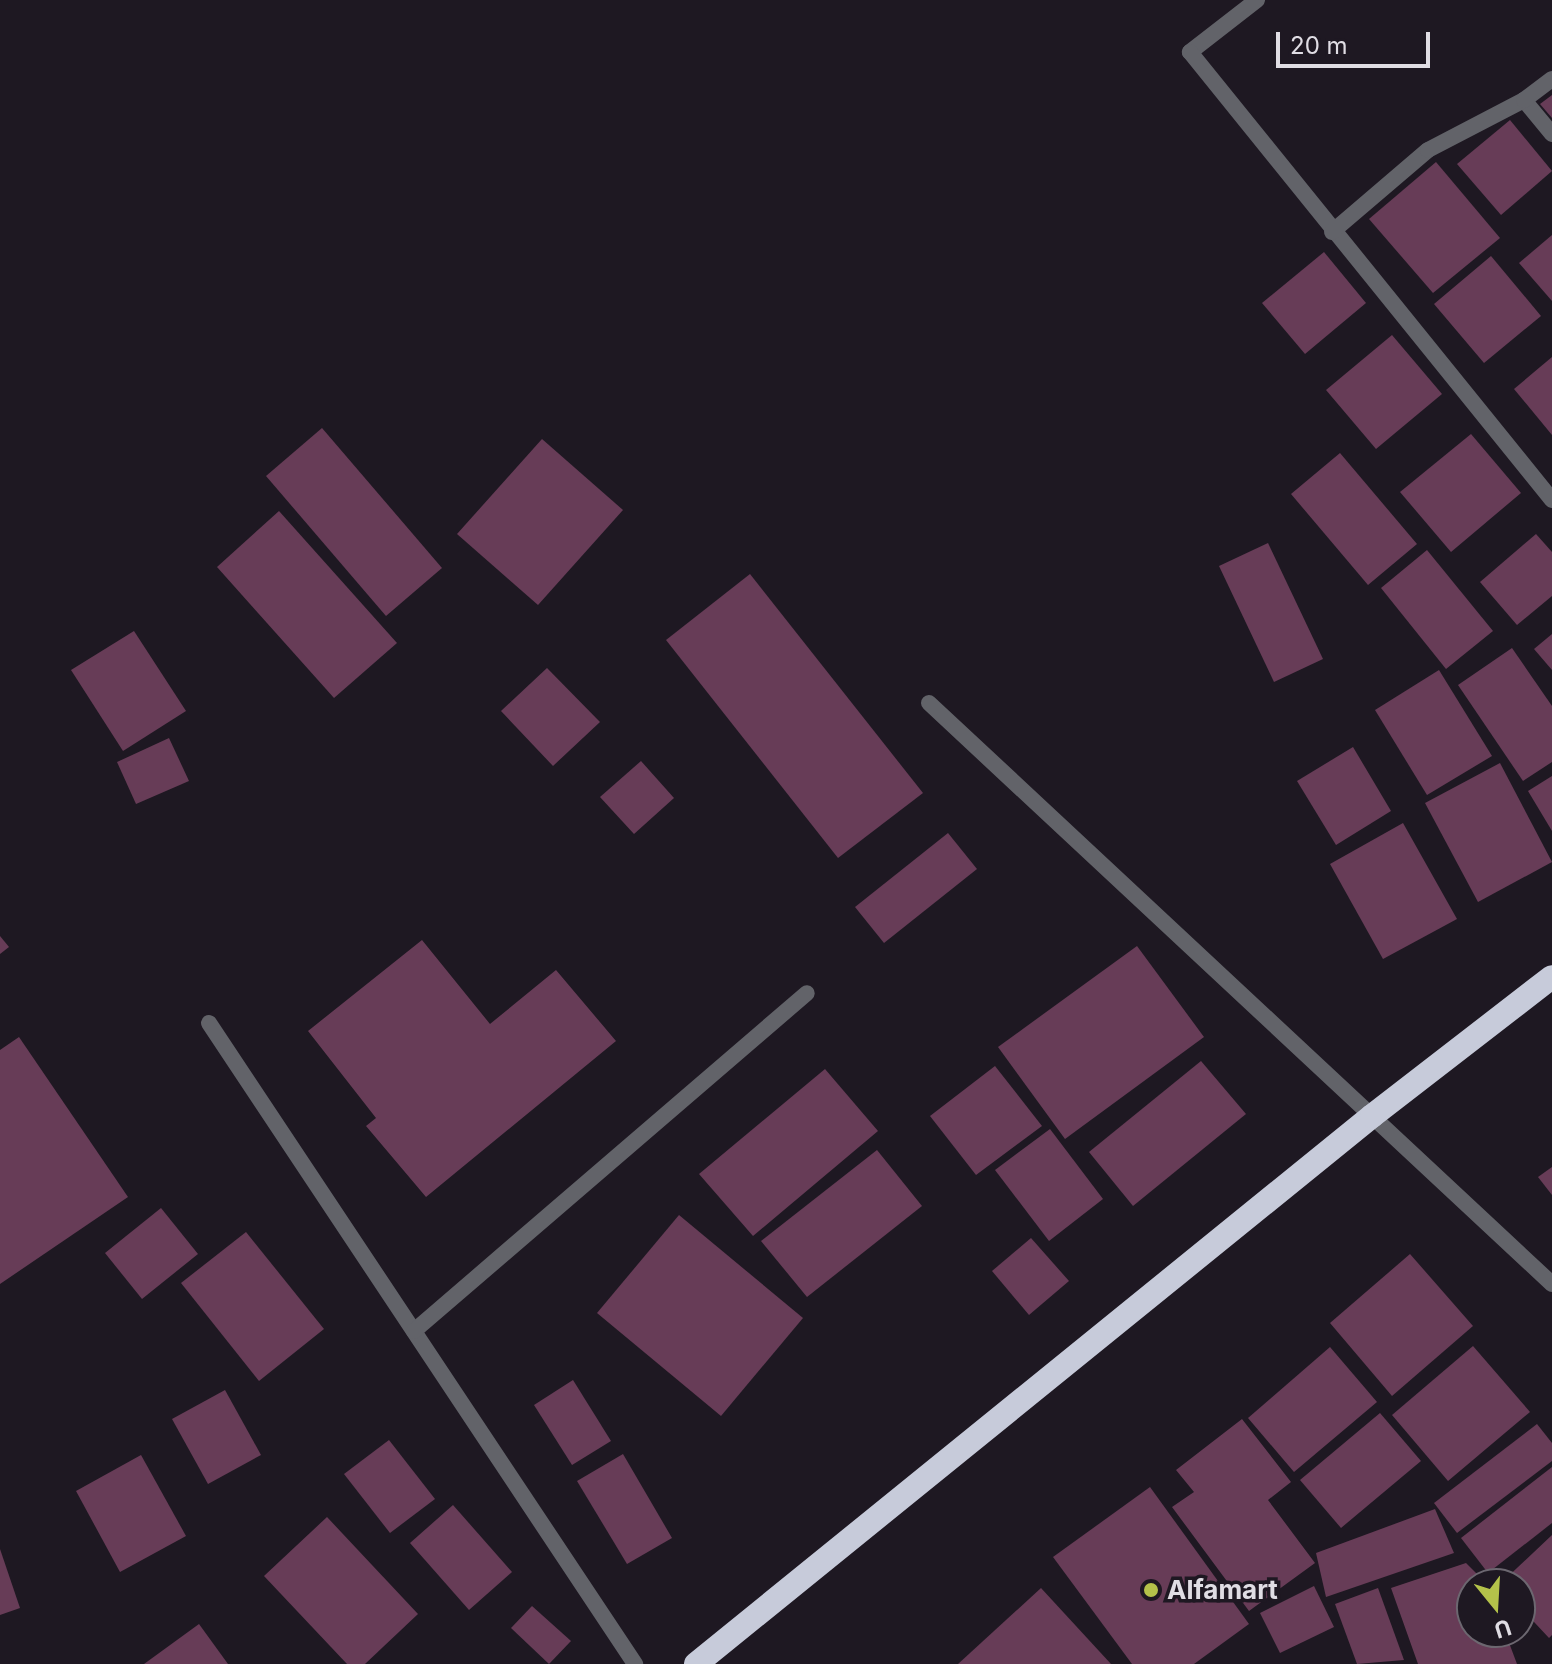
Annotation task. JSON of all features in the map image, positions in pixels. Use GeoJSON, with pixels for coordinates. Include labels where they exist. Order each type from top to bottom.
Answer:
{"type":"FeatureCollection","features":[{"type":"Feature","properties":{"kind":"highway"},"geometry":{"type":"LineString","coordinates":[[696,1664],[1372,1116],[1552,977]]}},
{"type":"Feature","properties":{"kind":"street"},"geometry":{"type":"LineString","coordinates":[[1257,0],[1190,52],[1332,232],[1552,500]]}},
{"type":"Feature","properties":{"kind":"street"},"geometry":{"type":"LineString","coordinates":[[1332,232],[1428,150],[1524,100],[1552,79]]}},
{"type":"Feature","properties":{"kind":"street"},"geometry":{"type":"LineString","coordinates":[[1524,100],[1552,134]]}},
{"type":"Feature","properties":{"kind":"street"},"geometry":{"type":"LineString","coordinates":[[929,703],[1552,1284]]}},
{"type":"Feature","properties":{"kind":"street"},"geometry":{"type":"LineString","coordinates":[[414,1331],[807,993]]}},
{"type":"Feature","properties":{"kind":"street"},"geometry":{"type":"LineString","coordinates":[[209,1023],[635,1664]]}},
{"type":"Feature","properties":{"kind":"building"},"geometry":{"type":"Polygon","coordinates":[[[1552,95],[1552,118],[1540,104],[1552,95]]]}},
{"type":"Feature","properties":{"kind":"building"},"geometry":{"type":"Polygon","coordinates":[[[1510,120],[1552,171],[1501,215],[1457,164],[1510,120]]]}},
{"type":"Feature","properties":{"kind":"building"},"geometry":{"type":"Polygon","coordinates":[[[1436,162],[1500,238],[1433,293],[1369,219],[1436,162]]]}},
{"type":"Feature","properties":{"kind":"building"},"geometry":{"type":"Polygon","coordinates":[[[1552,235],[1552,301],[1519,263],[1552,235]]]}},
{"type":"Feature","properties":{"kind":"building"},"geometry":{"type":"Polygon","coordinates":[[[1324,252],[1366,303],[1305,354],[1262,303],[1324,252]]]}},
{"type":"Feature","properties":{"kind":"building"},"geometry":{"type":"Polygon","coordinates":[[[1491,256],[1541,316],[1484,363],[1434,304],[1491,256]]]}},
{"type":"Feature","properties":{"kind":"building"},"geometry":{"type":"Polygon","coordinates":[[[1392,335],[1442,394],[1376,449],[1326,390],[1392,335]]]}},
{"type":"Feature","properties":{"kind":"building"},"geometry":{"type":"Polygon","coordinates":[[[1552,357],[1552,435],[1514,389],[1552,357]]]}},
{"type":"Feature","properties":{"kind":"building"},"geometry":{"type":"Polygon","coordinates":[[[322,428],[442,568],[386,616],[266,476],[322,428]]]}},
{"type":"Feature","properties":{"kind":"building"},"geometry":{"type":"Polygon","coordinates":[[[1471,434],[1521,493],[1451,552],[1400,492],[1471,434]]]}},
{"type":"Feature","properties":{"kind":"building"},"geometry":{"type":"Polygon","coordinates":[[[542,439],[623,510],[538,605],[457,534],[542,439]]]}},
{"type":"Feature","properties":{"kind":"building"},"geometry":{"type":"Polygon","coordinates":[[[1340,453],[1417,544],[1368,585],[1291,494],[1340,453]]]}},
{"type":"Feature","properties":{"kind":"building"},"geometry":{"type":"Polygon","coordinates":[[[279,511],[397,643],[334,698],[217,567],[279,511]]]}},
{"type":"Feature","properties":{"kind":"building"},"geometry":{"type":"Polygon","coordinates":[[[1536,534],[1552,552],[1552,596],[1517,625],[1480,582],[1536,534]]]}},
{"type":"Feature","properties":{"kind":"building"},"geometry":{"type":"Polygon","coordinates":[[[1268,543],[1323,659],[1274,682],[1219,566],[1268,543]]]}},
{"type":"Feature","properties":{"kind":"building"},"geometry":{"type":"Polygon","coordinates":[[[1427,550],[1493,631],[1446,669],[1381,588],[1427,550]]]}},
{"type":"Feature","properties":{"kind":"building"},"geometry":{"type":"Polygon","coordinates":[[[750,574],[923,793],[838,858],[666,640],[750,574]]]}},
{"type":"Feature","properties":{"kind":"building"},"geometry":{"type":"Polygon","coordinates":[[[134,631],[186,711],[123,751],[71,670],[134,631]]]}},
{"type":"Feature","properties":{"kind":"building"},"geometry":{"type":"Polygon","coordinates":[[[1552,634],[1552,670],[1534,649],[1552,634]]]}},
{"type":"Feature","properties":{"kind":"building"},"geometry":{"type":"Polygon","coordinates":[[[1512,648],[1552,706],[1552,762],[1523,781],[1458,685],[1512,648]]]}},
{"type":"Feature","properties":{"kind":"building"},"geometry":{"type":"Polygon","coordinates":[[[547,668],[600,722],[553,766],[501,711],[547,668]]]}},
{"type":"Feature","properties":{"kind":"building"},"geometry":{"type":"Polygon","coordinates":[[[1439,670],[1492,756],[1427,795],[1375,710],[1439,670]]]}},
{"type":"Feature","properties":{"kind":"building"},"geometry":{"type":"Polygon","coordinates":[[[169,738],[189,781],[136,804],[117,762],[169,738]]]}},
{"type":"Feature","properties":{"kind":"building"},"geometry":{"type":"Polygon","coordinates":[[[1353,747],[1391,811],[1336,845],[1297,781],[1353,747]]]}},
{"type":"Feature","properties":{"kind":"building"},"geometry":{"type":"Polygon","coordinates":[[[641,761],[674,798],[634,834],[600,797],[641,761]]]}},
{"type":"Feature","properties":{"kind":"building"},"geometry":{"type":"Polygon","coordinates":[[[1500,763],[1552,862],[1478,902],[1425,803],[1500,763]]]}},
{"type":"Feature","properties":{"kind":"building"},"geometry":{"type":"Polygon","coordinates":[[[1552,776],[1552,831],[1528,791],[1552,776]]]}},
{"type":"Feature","properties":{"kind":"building"},"geometry":{"type":"Polygon","coordinates":[[[1403,823],[1457,919],[1383,959],[1330,864],[1403,823]]]}},
{"type":"Feature","properties":{"kind":"building"},"geometry":{"type":"Polygon","coordinates":[[[948,833],[977,869],[884,943],[855,907],[948,833]]]}},
{"type":"Feature","properties":{"kind":"building"},"geometry":{"type":"Polygon","coordinates":[[[0,936],[9,947],[0,954],[0,936]]]}},
{"type":"Feature","properties":{"kind":"building"},"geometry":{"type":"Polygon","coordinates":[[[422,940],[490,1024],[556,970],[616,1041],[426,1197],[366,1126],[376,1118],[308,1031],[422,940]]]}},
{"type":"Feature","properties":{"kind":"building"},"geometry":{"type":"Polygon","coordinates":[[[1137,946],[1204,1037],[1065,1139],[998,1047],[1137,946]]]}},
{"type":"Feature","properties":{"kind":"building"},"geometry":{"type":"Polygon","coordinates":[[[19,1037],[128,1197],[0,1284],[0,1050],[19,1037]]]}},
{"type":"Feature","properties":{"kind":"building"},"geometry":{"type":"Polygon","coordinates":[[[1201,1061],[1246,1114],[1133,1206],[1089,1152],[1201,1061]]]}},
{"type":"Feature","properties":{"kind":"building"},"geometry":{"type":"Polygon","coordinates":[[[995,1066],[1042,1126],[976,1175],[930,1116],[995,1066]]]}},
{"type":"Feature","properties":{"kind":"building"},"geometry":{"type":"Polygon","coordinates":[[[825,1069],[878,1131],[753,1236],[699,1174],[825,1069]]]}},
{"type":"Feature","properties":{"kind":"building"},"geometry":{"type":"Polygon","coordinates":[[[1050,1129],[1103,1199],[1049,1241],[995,1170],[1050,1129]]]}},
{"type":"Feature","properties":{"kind":"building"},"geometry":{"type":"Polygon","coordinates":[[[877,1150],[922,1206],[807,1297],[761,1241],[877,1150]]]}},
{"type":"Feature","properties":{"kind":"building"},"geometry":{"type":"Polygon","coordinates":[[[1552,1167],[1552,1195],[1538,1177],[1552,1167]]]}},
{"type":"Feature","properties":{"kind":"building"},"geometry":{"type":"Polygon","coordinates":[[[161,1208],[198,1254],[142,1299],[105,1253],[161,1208]]]}},
{"type":"Feature","properties":{"kind":"building"},"geometry":{"type":"Polygon","coordinates":[[[679,1215],[803,1318],[721,1416],[597,1313],[679,1215]]]}},
{"type":"Feature","properties":{"kind":"building"},"geometry":{"type":"Polygon","coordinates":[[[246,1232],[324,1329],[259,1381],[181,1283],[246,1232]]]}},
{"type":"Feature","properties":{"kind":"building"},"geometry":{"type":"Polygon","coordinates":[[[1031,1238],[1069,1281],[1029,1315],[992,1271],[1031,1238]]]}},
{"type":"Feature","properties":{"kind":"building"},"geometry":{"type":"Polygon","coordinates":[[[1410,1254],[1473,1326],[1392,1396],[1330,1323],[1410,1254]]]}},
{"type":"Feature","properties":{"kind":"building"},"geometry":{"type":"Polygon","coordinates":[[[1473,1346],[1530,1412],[1448,1481],[1392,1415],[1473,1346]]]}},
{"type":"Feature","properties":{"kind":"building"},"geometry":{"type":"Polygon","coordinates":[[[1330,1347],[1377,1402],[1294,1472],[1248,1418],[1330,1347]]]}},
{"type":"Feature","properties":{"kind":"building"},"geometry":{"type":"Polygon","coordinates":[[[573,1380],[611,1441],[572,1465],[534,1405],[573,1380]]]}},
{"type":"Feature","properties":{"kind":"building"},"geometry":{"type":"Polygon","coordinates":[[[225,1390],[261,1455],[208,1484],[172,1419],[225,1390]]]}},
{"type":"Feature","properties":{"kind":"building"},"geometry":{"type":"Polygon","coordinates":[[[1380,1413],[1421,1461],[1341,1528],[1300,1480],[1380,1413]]]}},
{"type":"Feature","properties":{"kind":"building"},"geometry":{"type":"Polygon","coordinates":[[[1242,1419],[1291,1482],[1268,1500],[1315,1563],[1249,1611],[1172,1507],[1194,1492],[1176,1470],[1242,1419]]]}},
{"type":"Feature","properties":{"kind":"building"},"geometry":{"type":"Polygon","coordinates":[[[1537,1424],[1552,1443],[1552,1461],[1457,1533],[1434,1503],[1537,1424]]]}},
{"type":"Feature","properties":{"kind":"building"},"geometry":{"type":"Polygon","coordinates":[[[389,1440],[435,1499],[390,1533],[344,1474],[389,1440]]]}},
{"type":"Feature","properties":{"kind":"building"},"geometry":{"type":"Polygon","coordinates":[[[623,1454],[672,1538],[627,1564],[577,1481],[623,1454]]]}},
{"type":"Feature","properties":{"kind":"building"},"geometry":{"type":"Polygon","coordinates":[[[141,1455],[186,1536],[120,1572],[76,1491],[141,1455]]]}},
{"type":"Feature","properties":{"kind":"building"},"geometry":{"type":"Polygon","coordinates":[[[1552,1467],[1552,1523],[1494,1568],[1484,1568],[1461,1538],[1552,1467]]]}},
{"type":"Feature","properties":{"kind":"building","name":"Alfamart"},"geometry":{"type":"Polygon","coordinates":[[[1150,1487],[1249,1624],[1194,1664],[1132,1664],[1053,1557],[1150,1487]]]}},
{"type":"Feature","properties":{"kind":"building"},"geometry":{"type":"Polygon","coordinates":[[[453,1505],[512,1572],[469,1610],[410,1543],[453,1505]]]}},
{"type":"Feature","properties":{"kind":"building"},"geometry":{"type":"Polygon","coordinates":[[[1435,1509],[1454,1553],[1326,1597],[1316,1553],[1435,1509]]]}},
{"type":"Feature","properties":{"kind":"building"},"geometry":{"type":"Polygon","coordinates":[[[327,1517],[418,1614],[365,1664],[347,1664],[264,1576],[327,1517]]]}},
{"type":"Feature","properties":{"kind":"building"},"geometry":{"type":"Polygon","coordinates":[[[1552,1535],[1552,1635],[1549,1638],[1536,1624],[1536,1568],[1517,1568],[1552,1535]]]}},
{"type":"Feature","properties":{"kind":"building"},"geometry":{"type":"Polygon","coordinates":[[[0,1549],[20,1608],[0,1615],[0,1549]]]}},
{"type":"Feature","properties":{"kind":"building"},"geometry":{"type":"Polygon","coordinates":[[[1466,1563],[1471,1568],[1456,1568],[1456,1648],[1511,1648],[1517,1664],[1418,1664],[1391,1588],[1466,1563]]]}},
{"type":"Feature","properties":{"kind":"building"},"geometry":{"type":"Polygon","coordinates":[[[1314,1586],[1334,1627],[1280,1653],[1260,1613],[1314,1586]]]}},
{"type":"Feature","properties":{"kind":"building"},"geometry":{"type":"Polygon","coordinates":[[[1041,1588],[1111,1664],[958,1664],[1041,1588]]]}},
{"type":"Feature","properties":{"kind":"building"},"geometry":{"type":"Polygon","coordinates":[[[1378,1588],[1404,1660],[1357,1664],[1335,1604],[1378,1588]]]}},
{"type":"Feature","properties":{"kind":"building"},"geometry":{"type":"Polygon","coordinates":[[[532,1606],[571,1641],[549,1664],[511,1628],[532,1606]]]}},
{"type":"Feature","properties":{"kind":"building"},"geometry":{"type":"Polygon","coordinates":[[[199,1624],[228,1664],[144,1664],[199,1624]]]}},
{"type":"Feature","properties":{"kind":"place","name":"Alfamart"},"geometry":{"type":"Point","coordinates":[1151,1590]}}]}
